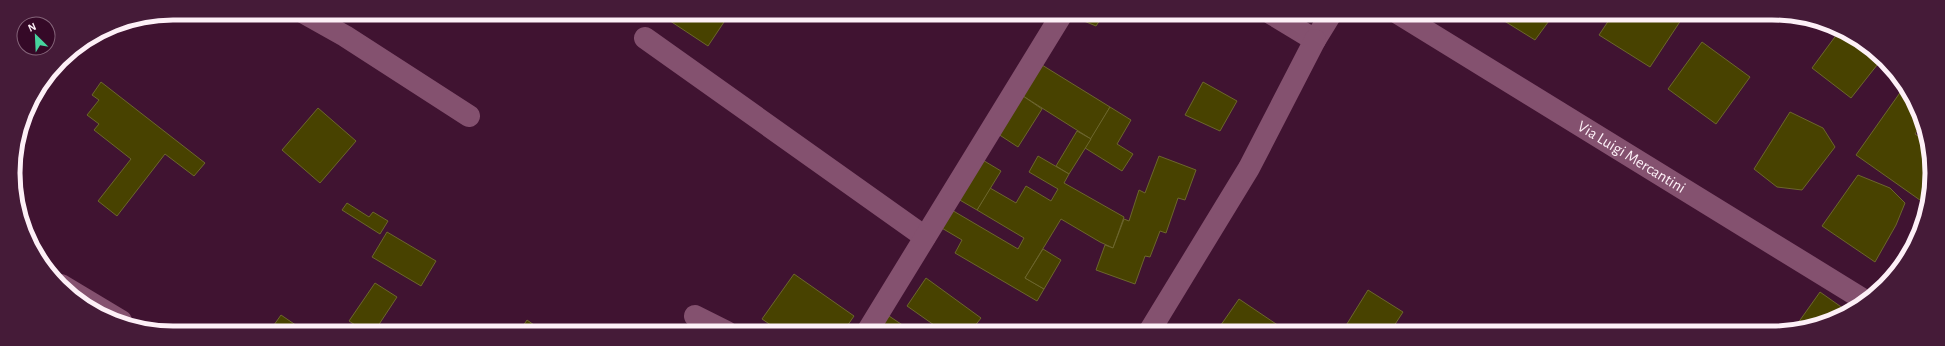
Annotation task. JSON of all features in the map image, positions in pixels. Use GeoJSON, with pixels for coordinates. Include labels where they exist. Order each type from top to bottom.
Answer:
{"type":"FeatureCollection","features":[{"type":"Feature","properties":{"kind":"street"},"geometry":{"type":"LineString","coordinates":[[316,20],[345,36],[469,116]]}},
{"type":"Feature","properties":{"kind":"street"},"geometry":{"type":"LineString","coordinates":[[871,326],[1058,20]]}},
{"type":"Feature","properties":{"kind":"street"},"geometry":{"type":"LineString","coordinates":[[1282,20],[1315,40]]}},
{"type":"Feature","properties":{"kind":"street"},"geometry":{"type":"LineString","coordinates":[[1153,326],[1249,168],[1327,20]]}},
{"type":"Feature","properties":{"kind":"street","name":"Via Luigi Mercantini"},"geometry":{"type":"LineString","coordinates":[[1409,20],[1860,298]]}},
{"type":"Feature","properties":{"kind":"street"},"geometry":{"type":"LineString","coordinates":[[645,38],[925,237]]}},
{"type":"Feature","properties":{"kind":"street"},"geometry":{"type":"LineString","coordinates":[[695,316],[715,326]]}},
{"type":"Feature","properties":{"kind":"building"},"geometry":{"type":"Polygon","coordinates":[[[669,20],[725,20],[708,46],[669,20]]]}},
{"type":"Feature","properties":{"kind":"building"},"geometry":{"type":"Polygon","coordinates":[[[1081,20],[1100,20],[1096,26],[1081,20]]]}},
{"type":"Feature","properties":{"kind":"building"},"geometry":{"type":"Polygon","coordinates":[[[1503,20],[1550,20],[1535,40],[1503,20]]]}},
{"type":"Feature","properties":{"kind":"building"},"geometry":{"type":"Polygon","coordinates":[[[1609,20],[1681,20],[1650,67],[1599,35],[1609,20]]]}},
{"type":"Feature","properties":{"kind":"building"},"geometry":{"type":"Polygon","coordinates":[[[1837,35],[1857,46],[1878,63],[1851,98],[1812,68],[1837,35]]]}},
{"type":"Feature","properties":{"kind":"building"},"geometry":{"type":"Polygon","coordinates":[[[1702,42],[1750,77],[1716,124],[1668,89],[1702,42]]]}},
{"type":"Feature","properties":{"kind":"building"},"geometry":{"type":"Polygon","coordinates":[[[1042,65],[1110,107],[1091,139],[1023,96],[1042,65]]]}},
{"type":"Feature","properties":{"kind":"building"},"geometry":{"type":"Polygon","coordinates":[[[101,82],[205,163],[194,176],[165,154],[117,216],[98,201],[131,159],[94,130],[99,124],[87,115],[99,100],[92,95],[101,82]]]}},
{"type":"Feature","properties":{"kind":"building"},"geometry":{"type":"Polygon","coordinates":[[[1203,82],[1237,101],[1220,131],[1185,115],[1203,82]]]}},
{"type":"Feature","properties":{"kind":"building"},"geometry":{"type":"Polygon","coordinates":[[[1901,91],[1917,124],[1918,128],[1915,134],[1921,138],[1924,153],[1925,183],[1922,202],[1856,155],[1901,91]]]}},
{"type":"Feature","properties":{"kind":"building"},"geometry":{"type":"Polygon","coordinates":[[[1023,96],[1042,109],[1018,147],[998,134],[1023,96]]]}},
{"type":"Feature","properties":{"kind":"building"},"geometry":{"type":"Polygon","coordinates":[[[1110,107],[1131,120],[1117,144],[1133,154],[1122,171],[1085,148],[1110,107]]]}},
{"type":"Feature","properties":{"kind":"building"},"geometry":{"type":"Polygon","coordinates":[[[318,108],[356,141],[320,183],[282,150],[318,108]]]}},
{"type":"Feature","properties":{"kind":"building"},"geometry":{"type":"Polygon","coordinates":[[[1790,112],[1823,128],[1835,147],[1802,190],[1777,187],[1754,169],[1790,112]]]}},
{"type":"Feature","properties":{"kind":"building"},"geometry":{"type":"Polygon","coordinates":[[[1077,131],[1091,139],[1069,174],[1056,166],[1077,131]]]}},
{"type":"Feature","properties":{"kind":"building"},"geometry":{"type":"Polygon","coordinates":[[[1038,156],[1069,174],[1064,183],[1124,217],[1113,248],[1061,219],[1025,278],[1044,289],[1037,301],[955,253],[962,240],[940,227],[950,209],[1018,249],[1024,238],[977,210],[990,188],[1016,203],[1026,186],[1051,201],[1058,189],[1029,172],[1038,156]]]}},
{"type":"Feature","properties":{"kind":"building"},"geometry":{"type":"Polygon","coordinates":[[[1159,156],[1196,170],[1185,200],[1178,198],[1166,233],[1160,231],[1150,257],[1145,256],[1135,284],[1096,270],[1105,245],[1113,248],[1124,219],[1129,221],[1139,190],[1145,193],[1159,156]]]}},
{"type":"Feature","properties":{"kind":"building"},"geometry":{"type":"Polygon","coordinates":[[[981,159],[1001,171],[977,210],[958,199],[981,159]]]}},
{"type":"Feature","properties":{"kind":"building"},"geometry":{"type":"Polygon","coordinates":[[[1858,175],[1890,188],[1905,203],[1896,225],[1875,262],[1822,226],[1858,175]]]}},
{"type":"Feature","properties":{"kind":"building"},"geometry":{"type":"Polygon","coordinates":[[[347,203],[369,217],[373,212],[388,221],[380,234],[342,210],[347,203]]]}},
{"type":"Feature","properties":{"kind":"building"},"geometry":{"type":"Polygon","coordinates":[[[387,232],[436,261],[421,286],[372,257],[387,232]]]}},
{"type":"Feature","properties":{"kind":"building"},"geometry":{"type":"Polygon","coordinates":[[[1043,249],[1061,260],[1044,289],[1025,278],[1043,249]]]}},
{"type":"Feature","properties":{"kind":"building"},"geometry":{"type":"Polygon","coordinates":[[[794,274],[854,316],[847,326],[772,326],[762,319],[794,274]]]}},
{"type":"Feature","properties":{"kind":"building"},"geometry":{"type":"Polygon","coordinates":[[[926,278],[981,318],[975,326],[935,326],[907,306],[926,278]]]}},
{"type":"Feature","properties":{"kind":"building"},"geometry":{"type":"Polygon","coordinates":[[[375,283],[397,297],[378,326],[357,326],[349,321],[375,283]]]}},
{"type":"Feature","properties":{"kind":"building"},"geometry":{"type":"Polygon","coordinates":[[[1368,290],[1403,312],[1394,326],[1346,326],[1368,290]]]}},
{"type":"Feature","properties":{"kind":"building"},"geometry":{"type":"Polygon","coordinates":[[[1820,292],[1843,308],[1821,318],[1797,324],[1820,292]]]}},
{"type":"Feature","properties":{"kind":"building"},"geometry":{"type":"Polygon","coordinates":[[[1239,299],[1279,326],[1220,326],[1239,299]]]}},
{"type":"Feature","properties":{"kind":"building"},"geometry":{"type":"Polygon","coordinates":[[[281,315],[297,326],[273,326],[281,315]]]}},
{"type":"Feature","properties":{"kind":"building"},"geometry":{"type":"Polygon","coordinates":[[[889,316],[904,326],[882,326],[889,316]]]}},
{"type":"Feature","properties":{"kind":"building"},"geometry":{"type":"Polygon","coordinates":[[[527,320],[536,326],[523,326],[527,320]]]}}]}
